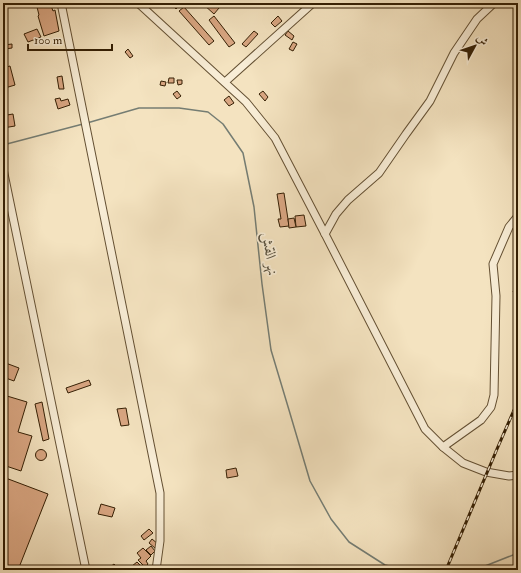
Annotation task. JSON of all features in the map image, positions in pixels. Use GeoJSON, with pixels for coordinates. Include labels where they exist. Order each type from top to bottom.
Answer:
{"type":"FeatureCollection","features":[{"type":"Feature","properties":{"kind":"street"},"geometry":{"type":"LineString","coordinates":[[61,3],[160,493],[160,541],[156,570]]}},
{"type":"Feature","properties":{"kind":"street"},"geometry":{"type":"LineString","coordinates":[[138,3],[246,102],[274,138],[425,429],[463,463],[486,472],[509,476],[518,475]]}},
{"type":"Feature","properties":{"kind":"street"},"geometry":{"type":"LineString","coordinates":[[225,82],[313,3]]}},
{"type":"Feature","properties":{"kind":"street"},"geometry":{"type":"LineString","coordinates":[[325,234],[336,214],[348,200],[379,173],[430,102],[454,53],[477,19],[494,3]]}},
{"type":"Feature","properties":{"kind":"street"},"geometry":{"type":"LineString","coordinates":[[3,169],[86,570]]}},
{"type":"Feature","properties":{"kind":"street"},"geometry":{"type":"LineString","coordinates":[[444,447],[481,420],[490,407],[494,396],[496,296],[493,264],[509,228],[518,216]]}},
{"type":"Feature","properties":{"kind":"building"},"geometry":{"type":"Polygon","coordinates":[[[36,3],[50,3],[53,11],[55,10],[59,31],[44,36],[36,3]]]}},
{"type":"Feature","properties":{"kind":"building"},"geometry":{"type":"Polygon","coordinates":[[[174,3],[178,3],[180,5],[176,9],[172,5],[174,3]]]}},
{"type":"Feature","properties":{"kind":"building"},"geometry":{"type":"Polygon","coordinates":[[[213,3],[219,8],[214,14],[203,4],[213,3]]]}},
{"type":"Feature","properties":{"kind":"building"},"geometry":{"type":"Polygon","coordinates":[[[184,7],[214,41],[209,45],[179,11],[184,7]]]}},
{"type":"Feature","properties":{"kind":"building"},"geometry":{"type":"Polygon","coordinates":[[[214,16],[235,43],[229,47],[209,20],[214,16]]]}},
{"type":"Feature","properties":{"kind":"building"},"geometry":{"type":"Polygon","coordinates":[[[278,16],[282,21],[275,27],[271,23],[278,16]]]}},
{"type":"Feature","properties":{"kind":"building"},"geometry":{"type":"Polygon","coordinates":[[[37,29],[41,37],[28,42],[24,34],[37,29]]]}},
{"type":"Feature","properties":{"kind":"building"},"geometry":{"type":"Polygon","coordinates":[[[254,31],[258,34],[246,47],[242,44],[254,31]]]}},
{"type":"Feature","properties":{"kind":"building"},"geometry":{"type":"Polygon","coordinates":[[[288,31],[294,36],[292,40],[285,35],[288,31]]]}},
{"type":"Feature","properties":{"kind":"building"},"geometry":{"type":"Polygon","coordinates":[[[293,42],[297,44],[293,51],[289,49],[293,42]]]}},
{"type":"Feature","properties":{"kind":"building"},"geometry":{"type":"Polygon","coordinates":[[[12,44],[12,48],[5,49],[4,45],[12,44]]]}},
{"type":"Feature","properties":{"kind":"building"},"geometry":{"type":"Polygon","coordinates":[[[128,49],[133,56],[130,58],[125,52],[128,49]]]}},
{"type":"Feature","properties":{"kind":"building"},"geometry":{"type":"Polygon","coordinates":[[[10,66],[15,85],[5,88],[3,68],[10,66]]]}},
{"type":"Feature","properties":{"kind":"building"},"geometry":{"type":"Polygon","coordinates":[[[62,76],[64,89],[59,89],[57,77],[62,76]]]}},
{"type":"Feature","properties":{"kind":"building"},"geometry":{"type":"Polygon","coordinates":[[[169,78],[174,78],[174,83],[168,83],[169,78]]]}},
{"type":"Feature","properties":{"kind":"building"},"geometry":{"type":"Polygon","coordinates":[[[177,80],[182,80],[182,84],[178,85],[177,80]]]}},
{"type":"Feature","properties":{"kind":"building"},"geometry":{"type":"Polygon","coordinates":[[[161,81],[166,82],[165,86],[160,85],[161,81]]]}},
{"type":"Feature","properties":{"kind":"building"},"geometry":{"type":"Polygon","coordinates":[[[177,91],[181,96],[177,99],[173,94],[177,91]]]}},
{"type":"Feature","properties":{"kind":"building"},"geometry":{"type":"Polygon","coordinates":[[[263,91],[268,97],[265,101],[259,94],[263,91]]]}},
{"type":"Feature","properties":{"kind":"building"},"geometry":{"type":"Polygon","coordinates":[[[229,96],[234,103],[229,106],[224,100],[229,96]]]}},
{"type":"Feature","properties":{"kind":"building"},"geometry":{"type":"Polygon","coordinates":[[[60,98],[61,101],[68,99],[70,105],[58,109],[55,99],[60,98]]]}},
{"type":"Feature","properties":{"kind":"building"},"geometry":{"type":"Polygon","coordinates":[[[6,111],[7,115],[13,114],[15,126],[3,128],[3,112],[6,111]]]}},
{"type":"Feature","properties":{"kind":"building"},"geometry":{"type":"Polygon","coordinates":[[[284,193],[289,226],[280,227],[278,219],[281,219],[277,194],[284,193]]]}},
{"type":"Feature","properties":{"kind":"building"},"geometry":{"type":"Polygon","coordinates":[[[304,215],[306,226],[296,227],[295,216],[304,215]]]}},
{"type":"Feature","properties":{"kind":"building"},"geometry":{"type":"Polygon","coordinates":[[[294,218],[296,227],[289,228],[288,219],[294,218]]]}},
{"type":"Feature","properties":{"kind":"building"},"geometry":{"type":"Polygon","coordinates":[[[517,282],[518,283],[518,294],[513,292],[517,282]]]}},
{"type":"Feature","properties":{"kind":"building"},"geometry":{"type":"Polygon","coordinates":[[[3,362],[19,368],[14,381],[3,377],[3,362]]]}},
{"type":"Feature","properties":{"kind":"building"},"geometry":{"type":"Polygon","coordinates":[[[89,380],[91,385],[68,393],[66,388],[89,380]]]}},
{"type":"Feature","properties":{"kind":"building"},"geometry":{"type":"Polygon","coordinates":[[[7,396],[27,402],[18,432],[32,436],[21,471],[3,465],[3,408],[7,396]]]}},
{"type":"Feature","properties":{"kind":"building"},"geometry":{"type":"Polygon","coordinates":[[[42,402],[49,439],[43,441],[35,404],[42,402]]]}},
{"type":"Feature","properties":{"kind":"building"},"geometry":{"type":"Polygon","coordinates":[[[126,408],[129,425],[121,426],[117,409],[126,408]]]}},
{"type":"Feature","properties":{"kind":"building"},"geometry":{"type":"Polygon","coordinates":[[[39,450],[43,450],[45,451],[45,459],[39,460],[36,457],[36,453],[39,450]]]}},
{"type":"Feature","properties":{"kind":"building"},"geometry":{"type":"Polygon","coordinates":[[[236,468],[238,476],[227,478],[226,470],[236,468]]]}},
{"type":"Feature","properties":{"kind":"building"},"geometry":{"type":"Polygon","coordinates":[[[3,477],[48,494],[18,570],[3,570],[3,477]]]}},
{"type":"Feature","properties":{"kind":"building"},"geometry":{"type":"Polygon","coordinates":[[[101,504],[115,508],[112,517],[98,514],[101,504]]]}},
{"type":"Feature","properties":{"kind":"building"},"geometry":{"type":"Polygon","coordinates":[[[149,529],[153,533],[144,540],[141,536],[149,529]]]}},
{"type":"Feature","properties":{"kind":"building"},"geometry":{"type":"Polygon","coordinates":[[[152,539],[158,544],[155,548],[149,543],[152,539]]]}},
{"type":"Feature","properties":{"kind":"building"},"geometry":{"type":"Polygon","coordinates":[[[151,546],[155,551],[151,555],[146,550],[151,546]]]}},
{"type":"Feature","properties":{"kind":"building"},"geometry":{"type":"Polygon","coordinates":[[[143,548],[151,556],[146,561],[148,564],[145,567],[138,560],[141,558],[137,553],[143,548]]]}},
{"type":"Feature","properties":{"kind":"building"},"geometry":{"type":"Polygon","coordinates":[[[137,562],[144,569],[136,570],[132,566],[137,562]]]}},
{"type":"Feature","properties":{"kind":"building"},"geometry":{"type":"Polygon","coordinates":[[[114,564],[117,567],[113,570],[110,567],[114,564]]]}},
{"type":"Feature","properties":{"kind":"building"},"geometry":{"type":"Polygon","coordinates":[[[131,566],[135,570],[127,570],[131,566]]]}},
{"type":"Feature","properties":{"kind":"waterway","name":"نهر القش"},"geometry":{"type":"LineString","coordinates":[[87,123],[139,108],[179,108],[208,112],[223,124],[243,153],[254,207],[271,350],[310,481],[331,519],[349,542],[385,565],[405,570]]}},
{"type":"Feature","properties":{"kind":"waterway","name":"نهر القش"},"geometry":{"type":"LineString","coordinates":[[3,145],[83,124]]}},
{"type":"Feature","properties":{"kind":"waterway","name":"نهر القش"},"geometry":{"type":"LineString","coordinates":[[475,570],[518,553]]}},
{"type":"Feature","properties":{"kind":"railway"},"geometry":{"type":"LineString","coordinates":[[446,570],[518,401]]}}]}
